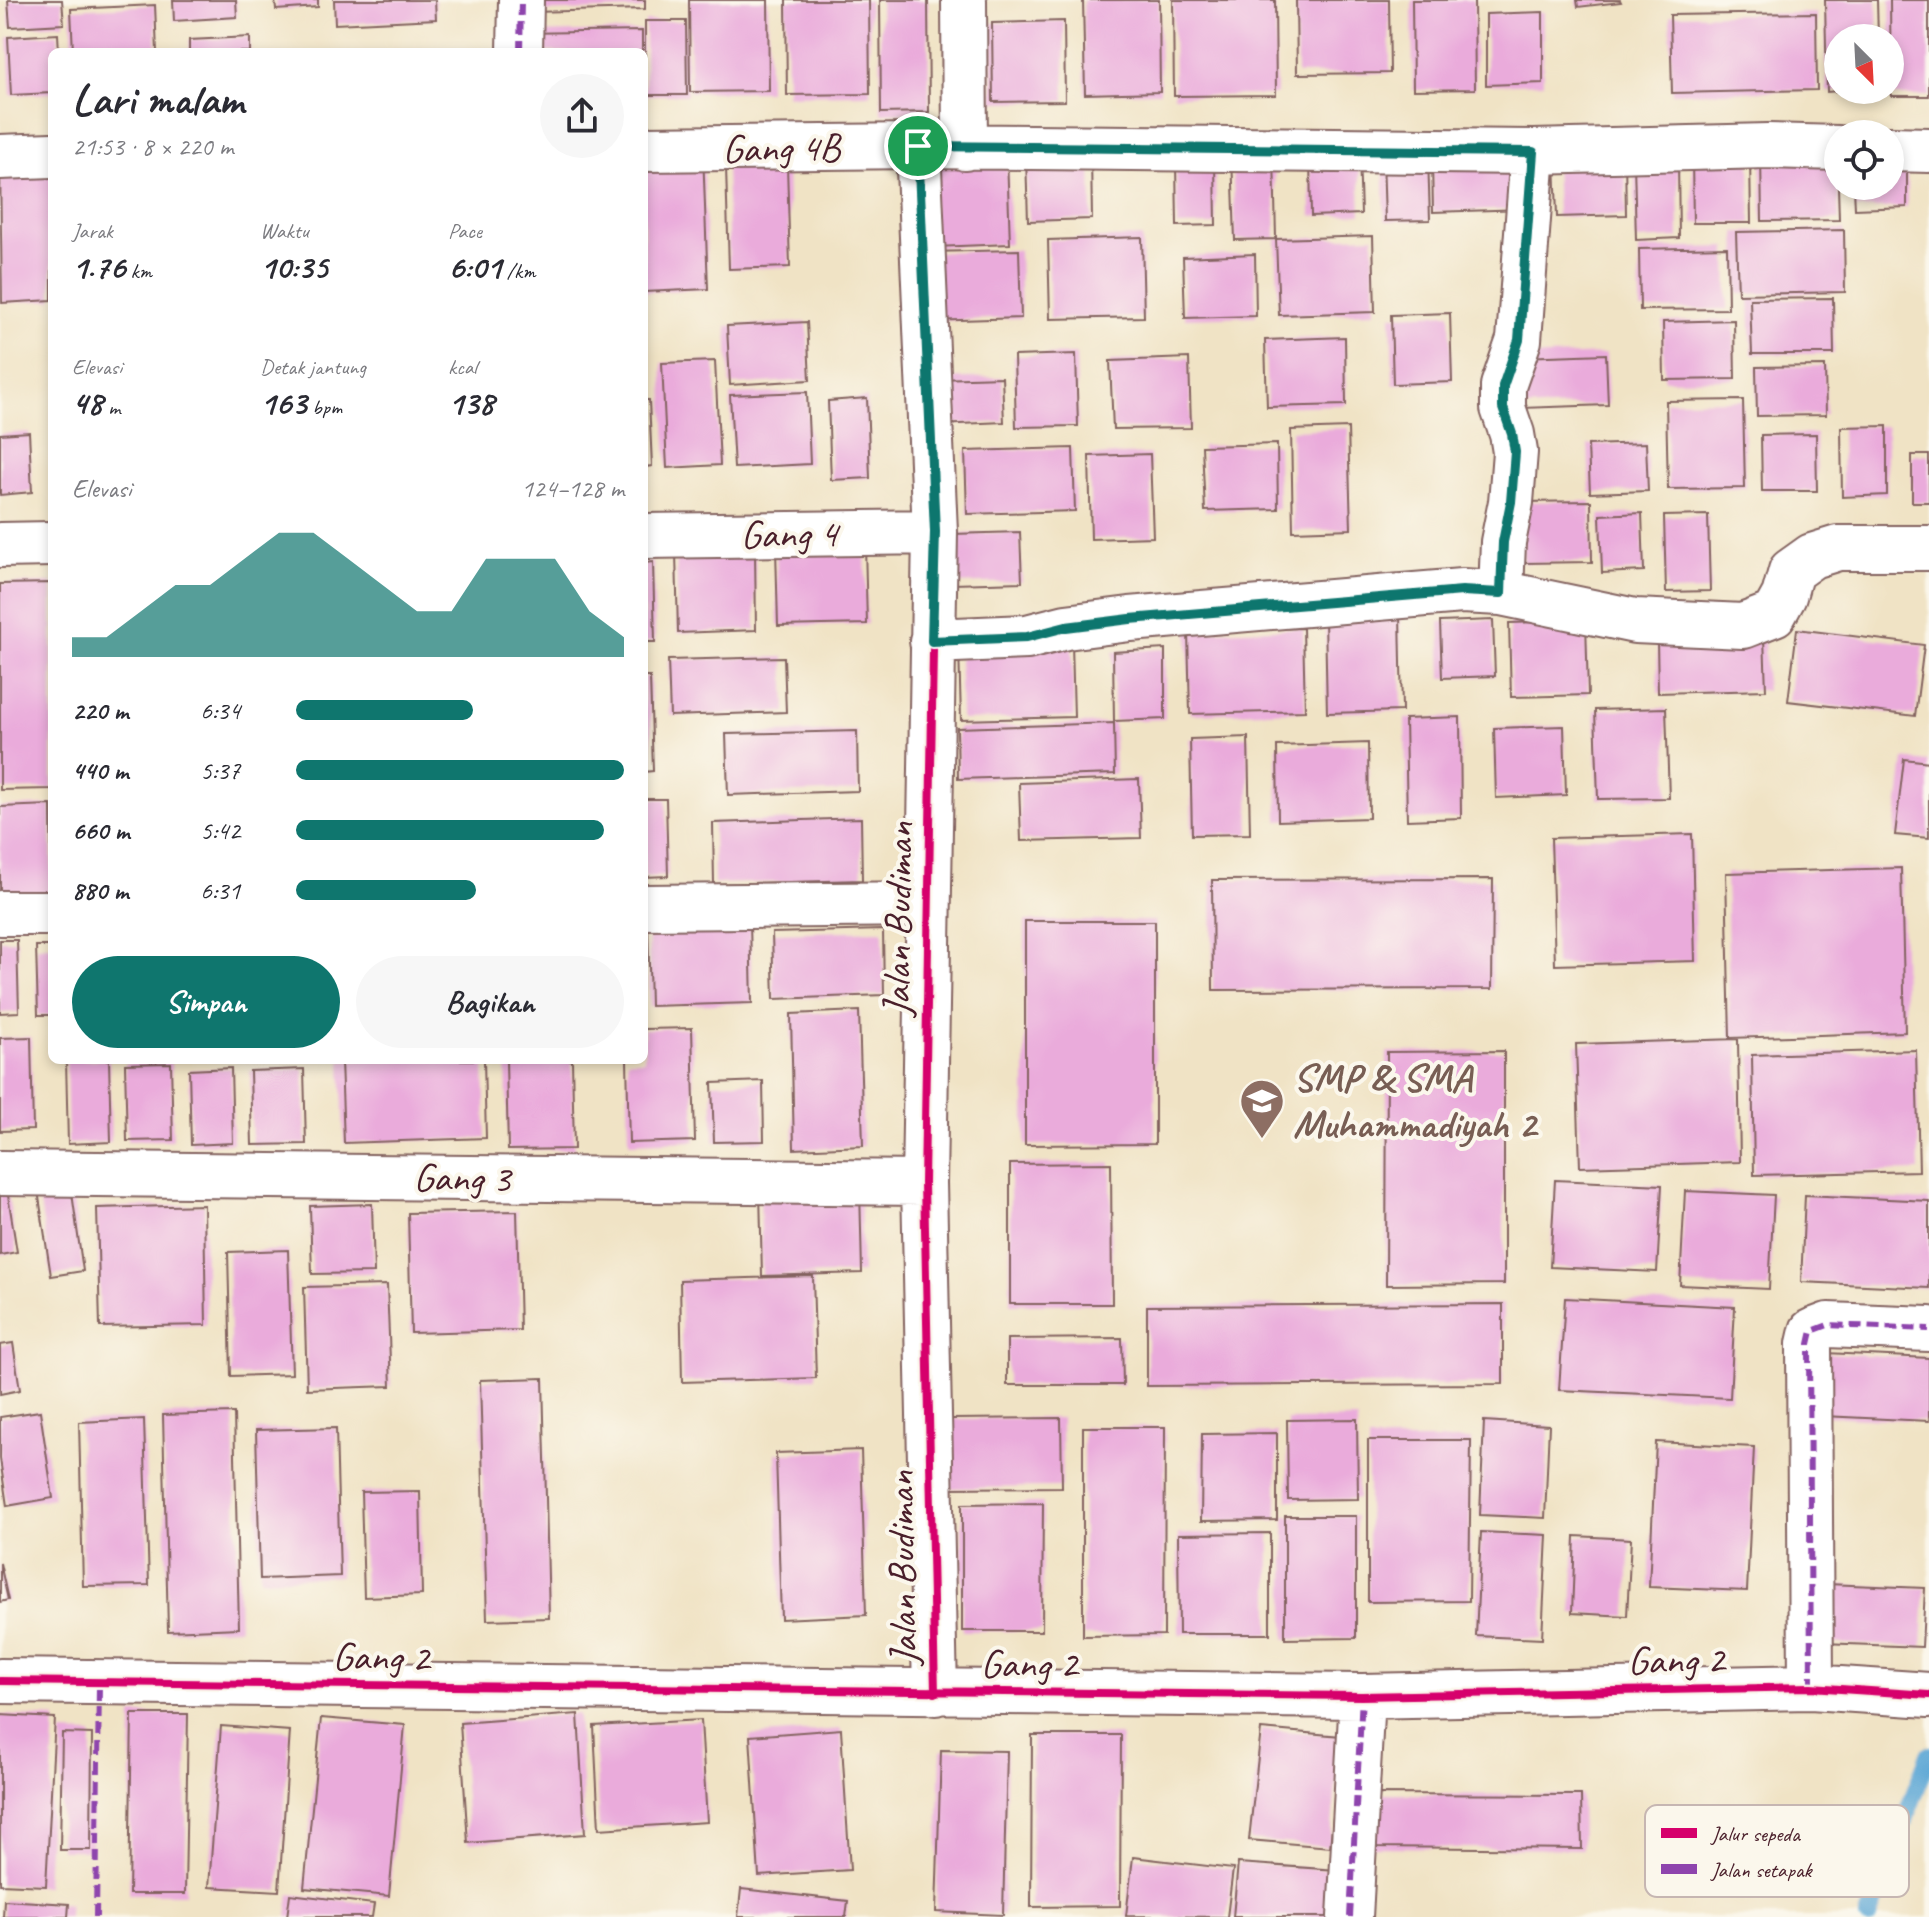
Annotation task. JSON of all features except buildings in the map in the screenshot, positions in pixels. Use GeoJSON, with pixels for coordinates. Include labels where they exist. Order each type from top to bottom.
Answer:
{"type":"FeatureCollection","features":[{"type":"Feature","properties":{"kind":"street"},"geometry":{"type":"LineString","coordinates":[[520,48],[521,0]]}},
{"type":"Feature","properties":{"kind":"street"},"geometry":{"type":"LineString","coordinates":[[964,0],[965,148]]}},
{"type":"Feature","properties":{"kind":"street","name":"Gang 4B"},"geometry":{"type":"LineString","coordinates":[[648,149],[918,146],[1533,152],[1768,146],[1824,148]]}},
{"type":"Feature","properties":{"kind":"street","name":"Jalan Budiman"},"geometry":{"type":"LineString","coordinates":[[918,146],[935,532],[924,1183],[935,1693]]}},
{"type":"Feature","properties":{"kind":"street"},"geometry":{"type":"LineString","coordinates":[[1904,149],[1929,150]]}},
{"type":"Feature","properties":{"kind":"street"},"geometry":{"type":"LineString","coordinates":[[1501,593],[1503,542],[1511,502],[1515,452],[1503,408],[1503,386],[1519,340],[1533,152]]}},
{"type":"Feature","properties":{"kind":"street"},"geometry":{"type":"LineString","coordinates":[[0,157],[48,155]]}},
{"type":"Feature","properties":{"kind":"street","name":"Gang 4"},"geometry":{"type":"LineString","coordinates":[[648,536],[935,532]]}},
{"type":"Feature","properties":{"kind":"street"},"geometry":{"type":"LineString","coordinates":[[0,545],[48,544]]}},
{"type":"Feature","properties":{"kind":"street"},"geometry":{"type":"LineString","coordinates":[[932,641],[1027,637],[1066,627],[1146,617],[1462,591],[1501,593],[1635,621],[1743,626],[1774,614],[1784,596],[1791,571],[1812,556],[1838,548],[1929,548]]}},
{"type":"Feature","properties":{"kind":"street"},"geometry":{"type":"LineString","coordinates":[[648,907],[928,904]]}},
{"type":"Feature","properties":{"kind":"street"},"geometry":{"type":"LineString","coordinates":[[0,913],[48,913]]}},
{"type":"Feature","properties":{"kind":"street","name":"Gang 3"},"geometry":{"type":"LineString","coordinates":[[0,1173],[924,1183]]}},
{"type":"Feature","properties":{"kind":"street"},"geometry":{"type":"LineString","coordinates":[[1811,1687],[1809,1344],[1812,1331],[1828,1325],[1929,1329]]}},
{"type":"Feature","properties":{"kind":"street","name":"Gang 2"},"geometry":{"type":"LineString","coordinates":[[0,1681],[1362,1696],[1811,1687],[1921,1694]]}},
{"type":"Feature","properties":{"kind":"street"},"geometry":{"type":"LineString","coordinates":[[1350,1917],[1362,1696]]}},
{"type":"Feature","properties":{"kind":"waterway"},"geometry":{"type":"LineString","coordinates":[[1909,1808],[1929,1755]]}},
{"type":"Feature","properties":{"kind":"waterway"},"geometry":{"type":"LineString","coordinates":[[1868,1917],[1876,1897]]}},
{"type":"Feature","properties":{"kind":"marked path"},"geometry":{"type":"LineString","coordinates":[[520,48],[521,0]]}},
{"type":"Feature","properties":{"kind":"marked path"},"geometry":{"type":"LineString","coordinates":[[1811,1687],[1809,1344],[1812,1331],[1828,1325],[1929,1329]]}},
{"type":"Feature","properties":{"kind":"marked path"},"geometry":{"type":"LineString","coordinates":[[96,1917],[99,1684]]}},
{"type":"Feature","properties":{"kind":"marked path"},"geometry":{"type":"LineString","coordinates":[[1350,1917],[1362,1696]]}},
{"type":"Feature","properties":{"kind":"cycle path"},"geometry":{"type":"LineString","coordinates":[[918,146],[935,532],[924,1183],[935,1693]]}},
{"type":"Feature","properties":{"kind":"cycle path"},"geometry":{"type":"LineString","coordinates":[[0,1681],[1362,1696],[1811,1687],[1929,1695]]}},
{"type":"Feature","properties":{"kind":"place","name":"SMP & SMA Muhammadiyah 2"},"geometry":{"type":"Point","coordinates":[1262,1140]}},
{"type":"Feature","properties":{"kind":"route"},"geometry":{"type":"LineString","coordinates":[[918,146],[1533,152],[1519,340],[1503,386],[1503,408],[1515,452],[1511,502],[1503,542],[1501,593],[1462,591],[1130,619],[1066,627],[1027,637],[932,641],[935,532],[918,146]]}}]}
